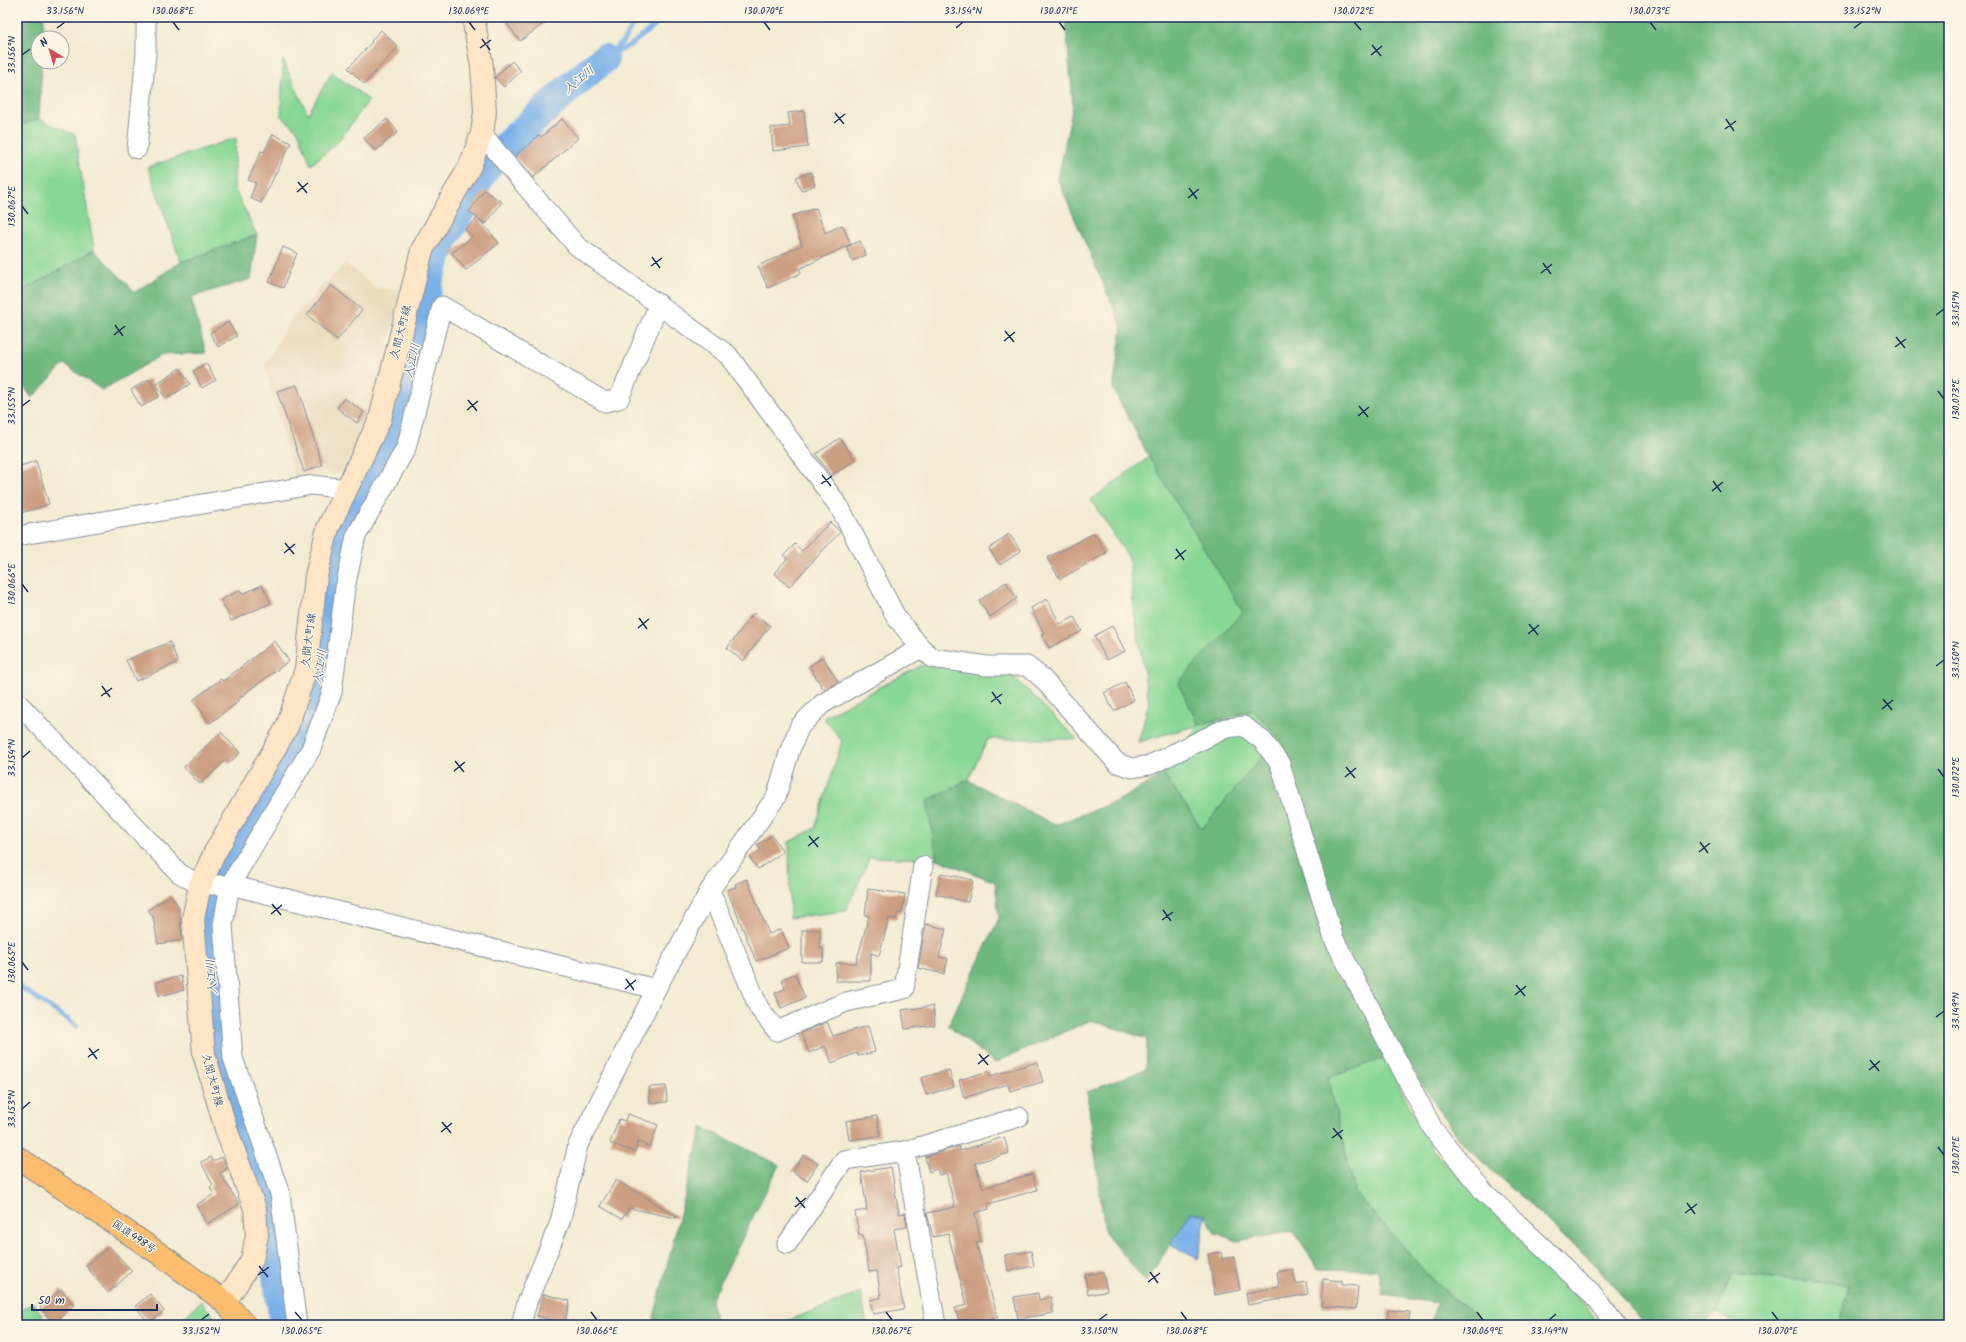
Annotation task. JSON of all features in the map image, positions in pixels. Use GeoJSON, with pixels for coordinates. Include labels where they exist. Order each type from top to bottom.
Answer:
{"type":"FeatureCollection","features":[{"type":"Feature","properties":{"kind":"highway","name":"国道498号"},"geometry":{"type":"LineString","coordinates":[[17,1157],[161,1255],[226,1302],[245,1325]]}},
{"type":"Feature","properties":{"kind":"main road","name":"久間大町線"},"geometry":{"type":"LineString","coordinates":[[226,1302],[252,1260],[257,1235],[255,1210],[226,1130],[204,1054],[193,919],[200,885],[215,852],[287,727],[306,669],[316,576],[328,528],[380,419],[413,281],[422,250],[470,166],[493,147],[485,112],[482,66],[473,17]]}},
{"type":"Feature","properties":{"kind":"street"},"geometry":{"type":"LineString","coordinates":[[137,149],[146,53],[146,17]]}},
{"type":"Feature","properties":{"kind":"street"},"geometry":{"type":"LineString","coordinates":[[493,147],[576,246],[728,356],[757,393],[840,508],[896,618],[921,648],[933,658],[987,666],[1027,666],[1041,677],[1117,763],[1132,768],[1150,765],[1226,728],[1244,726],[1263,741],[1280,764],[1334,939],[1433,1129],[1484,1192],[1591,1293],[1616,1325]]}},
{"type":"Feature","properties":{"kind":"street"},"geometry":{"type":"LineString","coordinates":[[297,1325],[280,1194],[233,1058],[223,925],[230,885],[311,749],[332,692],[345,588],[356,536],[406,448],[442,306],[605,402],[619,399],[658,304]]}},
{"type":"Feature","properties":{"kind":"street"},"geometry":{"type":"LineString","coordinates":[[17,536],[312,485],[346,489]]}},
{"type":"Feature","properties":{"kind":"street"},"geometry":{"type":"LineString","coordinates":[[521,1325],[527,1302],[560,1222],[578,1145],[656,989],[710,890],[776,797],[790,750],[800,726],[822,704],[921,648]]}},
{"type":"Feature","properties":{"kind":"street"},"geometry":{"type":"LineString","coordinates":[[17,702],[179,874],[200,885],[230,885],[656,989]]}},
{"type":"Feature","properties":{"kind":"street"},"geometry":{"type":"LineString","coordinates":[[710,890],[759,1008],[778,1032],[846,1002],[904,989],[923,866]]}},
{"type":"Feature","properties":{"kind":"street"},"geometry":{"type":"LineString","coordinates":[[787,1244],[844,1160],[905,1151],[1019,1117]]}},
{"type":"Feature","properties":{"kind":"street"},"geometry":{"type":"LineString","coordinates":[[905,1151],[936,1325]]}},
{"type":"Feature","properties":{"kind":"shaded area"},"geometry":{"type":"Polygon","coordinates":[[[345,263],[377,288],[400,289],[374,412],[342,473],[295,480],[265,365],[290,320],[345,263]]]}},
{"type":"Feature","properties":{"kind":"green space"},"geometry":{"type":"Polygon","coordinates":[[[17,17],[44,17],[43,30],[30,30],[30,70],[42,70],[39,119],[17,126],[17,17]]]}},
{"type":"Feature","properties":{"kind":"green space"},"geometry":{"type":"Polygon","coordinates":[[[1065,17],[1949,17],[1949,1325],[1840,1325],[1849,1285],[1733,1274],[1716,1313],[1702,1325],[1645,1325],[1597,1267],[1459,1140],[1401,1052],[1328,1078],[1355,1192],[1432,1280],[1487,1325],[1429,1325],[1437,1303],[1382,1295],[1378,1270],[1318,1269],[1294,1231],[1237,1241],[1215,1233],[1206,1216],[1191,1212],[1146,1282],[1105,1232],[1087,1092],[1146,1069],[1147,1039],[1091,1020],[995,1063],[948,1026],[999,918],[995,882],[937,859],[927,801],[968,780],[1055,825],[1119,800],[1164,774],[1202,829],[1278,737],[1253,710],[1199,725],[1178,683],[1243,612],[1149,457],[1113,389],[1122,327],[1058,180],[1073,104],[1065,17]]]}},
{"type":"Feature","properties":{"kind":"green space"},"geometry":{"type":"Polygon","coordinates":[[[283,60],[308,114],[332,72],[369,100],[337,143],[311,165],[298,131],[281,116],[283,60]]]}},
{"type":"Feature","properties":{"kind":"green space"},"geometry":{"type":"Polygon","coordinates":[[[39,119],[75,135],[94,250],[17,294],[17,126],[39,119]]]}},
{"type":"Feature","properties":{"kind":"green space"},"geometry":{"type":"Polygon","coordinates":[[[236,138],[234,188],[257,235],[181,262],[148,167],[236,138]]]}},
{"type":"Feature","properties":{"kind":"green space"},"geometry":{"type":"Polygon","coordinates":[[[257,235],[251,279],[191,297],[206,353],[162,355],[102,390],[64,364],[32,398],[19,379],[17,380],[17,294],[94,250],[135,292],[181,262],[257,235]]]}},
{"type":"Feature","properties":{"kind":"green space"},"geometry":{"type":"Polygon","coordinates":[[[1149,457],[1243,612],[1178,684],[1199,725],[1138,742],[1149,703],[1134,610],[1129,558],[1091,500],[1149,457]]]}},
{"type":"Feature","properties":{"kind":"green space"},"geometry":{"type":"Polygon","coordinates":[[[922,665],[1011,674],[1077,739],[988,739],[968,780],[927,801],[937,859],[870,857],[846,911],[790,918],[789,842],[815,828],[842,741],[823,717],[922,665]]]}},
{"type":"Feature","properties":{"kind":"green space"},"geometry":{"type":"Polygon","coordinates":[[[1253,710],[1278,737],[1202,829],[1164,774],[1199,725],[1253,710]]]}},
{"type":"Feature","properties":{"kind":"green space"},"geometry":{"type":"Polygon","coordinates":[[[1385,1057],[1431,1148],[1587,1307],[1601,1325],[1487,1325],[1432,1280],[1355,1192],[1328,1078],[1385,1057]]]}},
{"type":"Feature","properties":{"kind":"green space"},"geometry":{"type":"Polygon","coordinates":[[[702,1127],[779,1165],[711,1301],[717,1325],[652,1325],[702,1127]]]}},
{"type":"Feature","properties":{"kind":"green space"},"geometry":{"type":"Polygon","coordinates":[[[1733,1274],[1849,1285],[1840,1325],[1739,1325],[1716,1313],[1733,1274]]]}},
{"type":"Feature","properties":{"kind":"green space"},"geometry":{"type":"Polygon","coordinates":[[[861,1293],[867,1325],[776,1325],[861,1293]]]}},
{"type":"Feature","properties":{"kind":"green space"},"geometry":{"type":"Polygon","coordinates":[[[201,1301],[221,1325],[176,1325],[201,1301]]]}},
{"type":"Feature","properties":{"kind":"green space"},"geometry":{"type":"Polygon","coordinates":[[[33,1303],[49,1325],[17,1325],[17,1312],[33,1303]]]}},
{"type":"Feature","properties":{"kind":"water"},"geometry":{"type":"Polygon","coordinates":[[[1191,1212],[1206,1215],[1198,1259],[1170,1245],[1191,1212]]]}},
{"type":"Feature","properties":{"kind":"building"},"geometry":{"type":"Polygon","coordinates":[[[502,17],[553,17],[520,41],[502,17]]]}},
{"type":"Feature","properties":{"kind":"building"},"geometry":{"type":"Polygon","coordinates":[[[381,30],[398,47],[364,84],[348,68],[381,30]]]}},
{"type":"Feature","properties":{"kind":"building"},"geometry":{"type":"Polygon","coordinates":[[[512,61],[521,71],[504,87],[495,77],[512,61]]]}},
{"type":"Feature","properties":{"kind":"building"},"geometry":{"type":"Polygon","coordinates":[[[804,111],[808,147],[773,151],[771,128],[790,126],[788,113],[804,111]]]}},
{"type":"Feature","properties":{"kind":"building"},"geometry":{"type":"Polygon","coordinates":[[[387,119],[398,132],[375,151],[364,138],[387,119]]]}},
{"type":"Feature","properties":{"kind":"building"},"geometry":{"type":"Polygon","coordinates":[[[562,119],[578,138],[533,178],[515,156],[539,135],[541,137],[562,119]]]}},
{"type":"Feature","properties":{"kind":"building"},"geometry":{"type":"Polygon","coordinates":[[[273,134],[291,143],[261,203],[250,198],[256,183],[248,180],[261,151],[264,152],[273,134]]]}},
{"type":"Feature","properties":{"kind":"building"},"geometry":{"type":"Polygon","coordinates":[[[811,172],[815,185],[801,191],[796,177],[811,172]]]}},
{"type":"Feature","properties":{"kind":"building"},"geometry":{"type":"Polygon","coordinates":[[[484,190],[502,202],[486,224],[479,219],[499,243],[466,270],[452,253],[472,237],[465,229],[478,218],[469,212],[484,190]]]}},
{"type":"Feature","properties":{"kind":"building"},"geometry":{"type":"Polygon","coordinates":[[[816,208],[825,233],[842,225],[851,244],[799,269],[801,273],[768,288],[758,266],[802,245],[792,216],[816,208]]]}},
{"type":"Feature","properties":{"kind":"building"},"geometry":{"type":"Polygon","coordinates":[[[860,241],[866,255],[852,261],[846,247],[860,241]]]}},
{"type":"Feature","properties":{"kind":"building"},"geometry":{"type":"Polygon","coordinates":[[[283,247],[297,253],[283,288],[269,282],[283,247]]]}},
{"type":"Feature","properties":{"kind":"building"},"geometry":{"type":"Polygon","coordinates":[[[331,285],[362,310],[337,340],[307,315],[331,285]]]}},
{"type":"Feature","properties":{"kind":"building"},"geometry":{"type":"Polygon","coordinates":[[[228,322],[237,336],[218,347],[210,333],[228,322]]]}},
{"type":"Feature","properties":{"kind":"building"},"geometry":{"type":"Polygon","coordinates":[[[206,363],[216,380],[202,388],[193,371],[206,363]]]}},
{"type":"Feature","properties":{"kind":"building"},"geometry":{"type":"Polygon","coordinates":[[[180,368],[190,384],[166,399],[156,384],[180,368]]]}},
{"type":"Feature","properties":{"kind":"building"},"geometry":{"type":"Polygon","coordinates":[[[149,379],[159,396],[141,407],[131,390],[149,379]]]}},
{"type":"Feature","properties":{"kind":"building"},"geometry":{"type":"Polygon","coordinates":[[[297,385],[322,465],[304,472],[277,391],[297,385]]]}},
{"type":"Feature","properties":{"kind":"building"},"geometry":{"type":"Polygon","coordinates":[[[344,398],[364,412],[357,423],[337,408],[344,398]]]}},
{"type":"Feature","properties":{"kind":"building"},"geometry":{"type":"Polygon","coordinates":[[[840,438],[855,460],[831,476],[816,454],[840,438]]]}},
{"type":"Feature","properties":{"kind":"building"},"geometry":{"type":"Polygon","coordinates":[[[36,461],[49,504],[21,513],[17,501],[17,467],[36,461]]]}},
{"type":"Feature","properties":{"kind":"building"},"geometry":{"type":"Polygon","coordinates":[[[830,522],[840,532],[789,587],[774,573],[787,559],[784,555],[795,544],[802,551],[830,522]]]}},
{"type":"Feature","properties":{"kind":"building"},"geometry":{"type":"Polygon","coordinates":[[[1094,533],[1106,553],[1060,579],[1047,558],[1094,533]]]}},
{"type":"Feature","properties":{"kind":"building"},"geometry":{"type":"Polygon","coordinates":[[[1009,534],[1021,551],[1000,565],[989,549],[1009,534]]]}},
{"type":"Feature","properties":{"kind":"building"},"geometry":{"type":"Polygon","coordinates":[[[1006,582],[1017,598],[990,617],[979,601],[1006,582]]]}},
{"type":"Feature","properties":{"kind":"building"},"geometry":{"type":"Polygon","coordinates":[[[262,585],[271,603],[231,621],[221,600],[240,590],[242,594],[262,585]]]}},
{"type":"Feature","properties":{"kind":"building"},"geometry":{"type":"Polygon","coordinates":[[[1047,599],[1060,624],[1074,617],[1082,631],[1049,648],[1041,634],[1044,633],[1031,608],[1047,599]]]}},
{"type":"Feature","properties":{"kind":"building"},"geometry":{"type":"Polygon","coordinates":[[[754,613],[770,626],[743,661],[727,648],[754,613]]]}},
{"type":"Feature","properties":{"kind":"building"},"geometry":{"type":"Polygon","coordinates":[[[1112,626],[1125,651],[1107,660],[1094,636],[1112,626]]]}},
{"type":"Feature","properties":{"kind":"building"},"geometry":{"type":"Polygon","coordinates":[[[275,641],[289,661],[252,688],[237,700],[238,702],[210,723],[193,700],[221,679],[223,681],[275,641]]]}},
{"type":"Feature","properties":{"kind":"building"},"geometry":{"type":"Polygon","coordinates":[[[170,642],[178,662],[136,681],[126,660],[170,642]]]}},
{"type":"Feature","properties":{"kind":"building"},"geometry":{"type":"Polygon","coordinates":[[[823,657],[838,682],[824,690],[809,666],[823,657]]]}},
{"type":"Feature","properties":{"kind":"building"},"geometry":{"type":"Polygon","coordinates":[[[1125,682],[1134,700],[1114,711],[1104,693],[1125,682]]]}},
{"type":"Feature","properties":{"kind":"building"},"geometry":{"type":"Polygon","coordinates":[[[221,732],[240,753],[229,763],[226,760],[200,784],[184,767],[221,732]]]}},
{"type":"Feature","properties":{"kind":"building"},"geometry":{"type":"Polygon","coordinates":[[[772,835],[783,852],[758,869],[750,858],[761,850],[757,845],[772,835]]]}},
{"type":"Feature","properties":{"kind":"building"},"geometry":{"type":"Polygon","coordinates":[[[941,873],[973,880],[968,902],[936,894],[941,873]]]}},
{"type":"Feature","properties":{"kind":"building"},"geometry":{"type":"Polygon","coordinates":[[[747,879],[769,934],[781,929],[789,948],[756,961],[727,890],[736,887],[735,884],[747,879]]]}},
{"type":"Feature","properties":{"kind":"building"},"geometry":{"type":"Polygon","coordinates":[[[868,889],[905,894],[902,913],[897,913],[897,919],[889,918],[879,956],[871,953],[871,981],[836,981],[836,963],[856,963],[869,916],[865,915],[868,889]]]}},
{"type":"Feature","properties":{"kind":"building"},"geometry":{"type":"Polygon","coordinates":[[[171,895],[179,908],[182,940],[158,944],[153,917],[148,910],[171,895]]]}},
{"type":"Feature","properties":{"kind":"building"},"geometry":{"type":"Polygon","coordinates":[[[926,924],[946,929],[939,957],[948,959],[944,974],[918,968],[926,924]]]}},
{"type":"Feature","properties":{"kind":"building"},"geometry":{"type":"Polygon","coordinates":[[[802,930],[820,930],[820,949],[823,948],[823,962],[802,962],[802,930]]]}},
{"type":"Feature","properties":{"kind":"building"},"geometry":{"type":"Polygon","coordinates":[[[795,974],[805,998],[781,1008],[775,993],[785,989],[782,979],[795,974]]]}},
{"type":"Feature","properties":{"kind":"building"},"geometry":{"type":"Polygon","coordinates":[[[181,976],[184,990],[159,996],[156,982],[181,976]]]}},
{"type":"Feature","properties":{"kind":"building"},"geometry":{"type":"Polygon","coordinates":[[[933,1006],[935,1025],[905,1029],[902,1010],[933,1006]]]}},
{"type":"Feature","properties":{"kind":"building"},"geometry":{"type":"Polygon","coordinates":[[[827,1022],[833,1036],[868,1026],[875,1052],[858,1056],[857,1053],[832,1063],[825,1046],[809,1053],[801,1033],[827,1022]]]}},
{"type":"Feature","properties":{"kind":"building"},"geometry":{"type":"Polygon","coordinates":[[[1037,1062],[1043,1082],[1010,1091],[1008,1084],[964,1098],[959,1080],[989,1071],[990,1076],[1037,1062]]]}},
{"type":"Feature","properties":{"kind":"building"},"geometry":{"type":"Polygon","coordinates":[[[949,1070],[954,1087],[926,1095],[921,1078],[949,1070]]]}},
{"type":"Feature","properties":{"kind":"building"},"geometry":{"type":"Polygon","coordinates":[[[666,1086],[667,1102],[650,1103],[649,1087],[666,1086]]]}},
{"type":"Feature","properties":{"kind":"building"},"geometry":{"type":"Polygon","coordinates":[[[628,1114],[658,1125],[650,1147],[638,1142],[635,1152],[610,1143],[619,1119],[625,1121],[628,1114]]]}},
{"type":"Feature","properties":{"kind":"building"},"geometry":{"type":"Polygon","coordinates":[[[877,1116],[880,1136],[849,1140],[846,1121],[877,1116]]]}},
{"type":"Feature","properties":{"kind":"building"},"geometry":{"type":"Polygon","coordinates":[[[1004,1137],[1009,1153],[975,1163],[983,1188],[1032,1174],[1037,1190],[988,1204],[989,1209],[975,1213],[981,1242],[976,1243],[998,1317],[973,1325],[960,1325],[955,1308],[967,1305],[948,1234],[933,1237],[927,1213],[955,1207],[946,1173],[939,1175],[937,1169],[929,1172],[925,1157],[959,1146],[960,1151],[1004,1137]]]}},
{"type":"Feature","properties":{"kind":"building"},"geometry":{"type":"Polygon","coordinates":[[[804,1155],[818,1164],[807,1181],[792,1171],[804,1155]]]}},
{"type":"Feature","properties":{"kind":"building"},"geometry":{"type":"Polygon","coordinates":[[[211,1157],[213,1161],[222,1157],[227,1169],[220,1173],[239,1204],[207,1224],[196,1205],[214,1194],[210,1187],[213,1185],[201,1162],[211,1157]]]}},
{"type":"Feature","properties":{"kind":"building"},"geometry":{"type":"Polygon","coordinates":[[[891,1167],[899,1214],[905,1213],[907,1227],[894,1229],[901,1267],[896,1268],[904,1309],[873,1314],[870,1300],[881,1298],[877,1271],[869,1272],[863,1235],[859,1235],[855,1212],[867,1210],[861,1172],[891,1167]]]}},
{"type":"Feature","properties":{"kind":"building"},"geometry":{"type":"Polygon","coordinates":[[[616,1180],[677,1216],[676,1218],[629,1208],[622,1219],[600,1206],[616,1180]]]}},
{"type":"Feature","properties":{"kind":"building"},"geometry":{"type":"Polygon","coordinates":[[[109,1246],[132,1271],[108,1293],[86,1266],[109,1246]]]}},
{"type":"Feature","properties":{"kind":"building"},"geometry":{"type":"Polygon","coordinates":[[[1031,1251],[1034,1266],[1008,1271],[1005,1255],[1031,1251]]]}},
{"type":"Feature","properties":{"kind":"building"},"geometry":{"type":"Polygon","coordinates":[[[1221,1252],[1222,1259],[1234,1257],[1240,1290],[1215,1295],[1208,1254],[1221,1252]]]}},
{"type":"Feature","properties":{"kind":"building"},"geometry":{"type":"Polygon","coordinates":[[[1293,1269],[1296,1284],[1306,1282],[1308,1294],[1248,1305],[1246,1293],[1279,1287],[1277,1272],[1293,1269]]]}},
{"type":"Feature","properties":{"kind":"building"},"geometry":{"type":"Polygon","coordinates":[[[1103,1272],[1107,1291],[1088,1295],[1085,1275],[1103,1272]]]}},
{"type":"Feature","properties":{"kind":"building"},"geometry":{"type":"Polygon","coordinates":[[[1323,1279],[1342,1281],[1342,1285],[1358,1286],[1356,1309],[1321,1306],[1323,1279]]]}},
{"type":"Feature","properties":{"kind":"building"},"geometry":{"type":"Polygon","coordinates":[[[61,1289],[74,1305],[54,1323],[40,1308],[61,1289]]]}},
{"type":"Feature","properties":{"kind":"building"},"geometry":{"type":"Polygon","coordinates":[[[1038,1293],[1039,1300],[1051,1297],[1053,1313],[1018,1319],[1014,1297],[1038,1293]]]}},
{"type":"Feature","properties":{"kind":"building"},"geometry":{"type":"Polygon","coordinates":[[[150,1294],[164,1311],[149,1323],[135,1306],[150,1294]]]}},
{"type":"Feature","properties":{"kind":"building"},"geometry":{"type":"Polygon","coordinates":[[[544,1294],[570,1301],[564,1324],[537,1316],[544,1294]]]}},
{"type":"Feature","properties":{"kind":"building"},"geometry":{"type":"Polygon","coordinates":[[[1388,1310],[1410,1312],[1408,1324],[1387,1323],[1388,1310]]]}},
{"type":"Feature","properties":{"kind":"waterway"},"geometry":{"type":"LineString","coordinates":[[610,54],[623,41],[638,17]]}},
{"type":"Feature","properties":{"kind":"waterway"},"geometry":{"type":"LineString","coordinates":[[604,59],[632,44],[665,17]]}},
{"type":"Feature","properties":{"kind":"waterway","name":"入江川"},"geometry":{"type":"LineString","coordinates":[[285,1325],[265,1202],[236,1126],[218,1047],[207,927],[222,870],[294,751],[320,682],[329,580],[343,533],[380,462],[403,406],[429,278],[444,238],[485,169],[510,142],[569,88],[604,59]]}},
{"type":"Feature","properties":{"kind":"waterway"},"geometry":{"type":"LineString","coordinates":[[17,985],[77,1026]]}}]}
